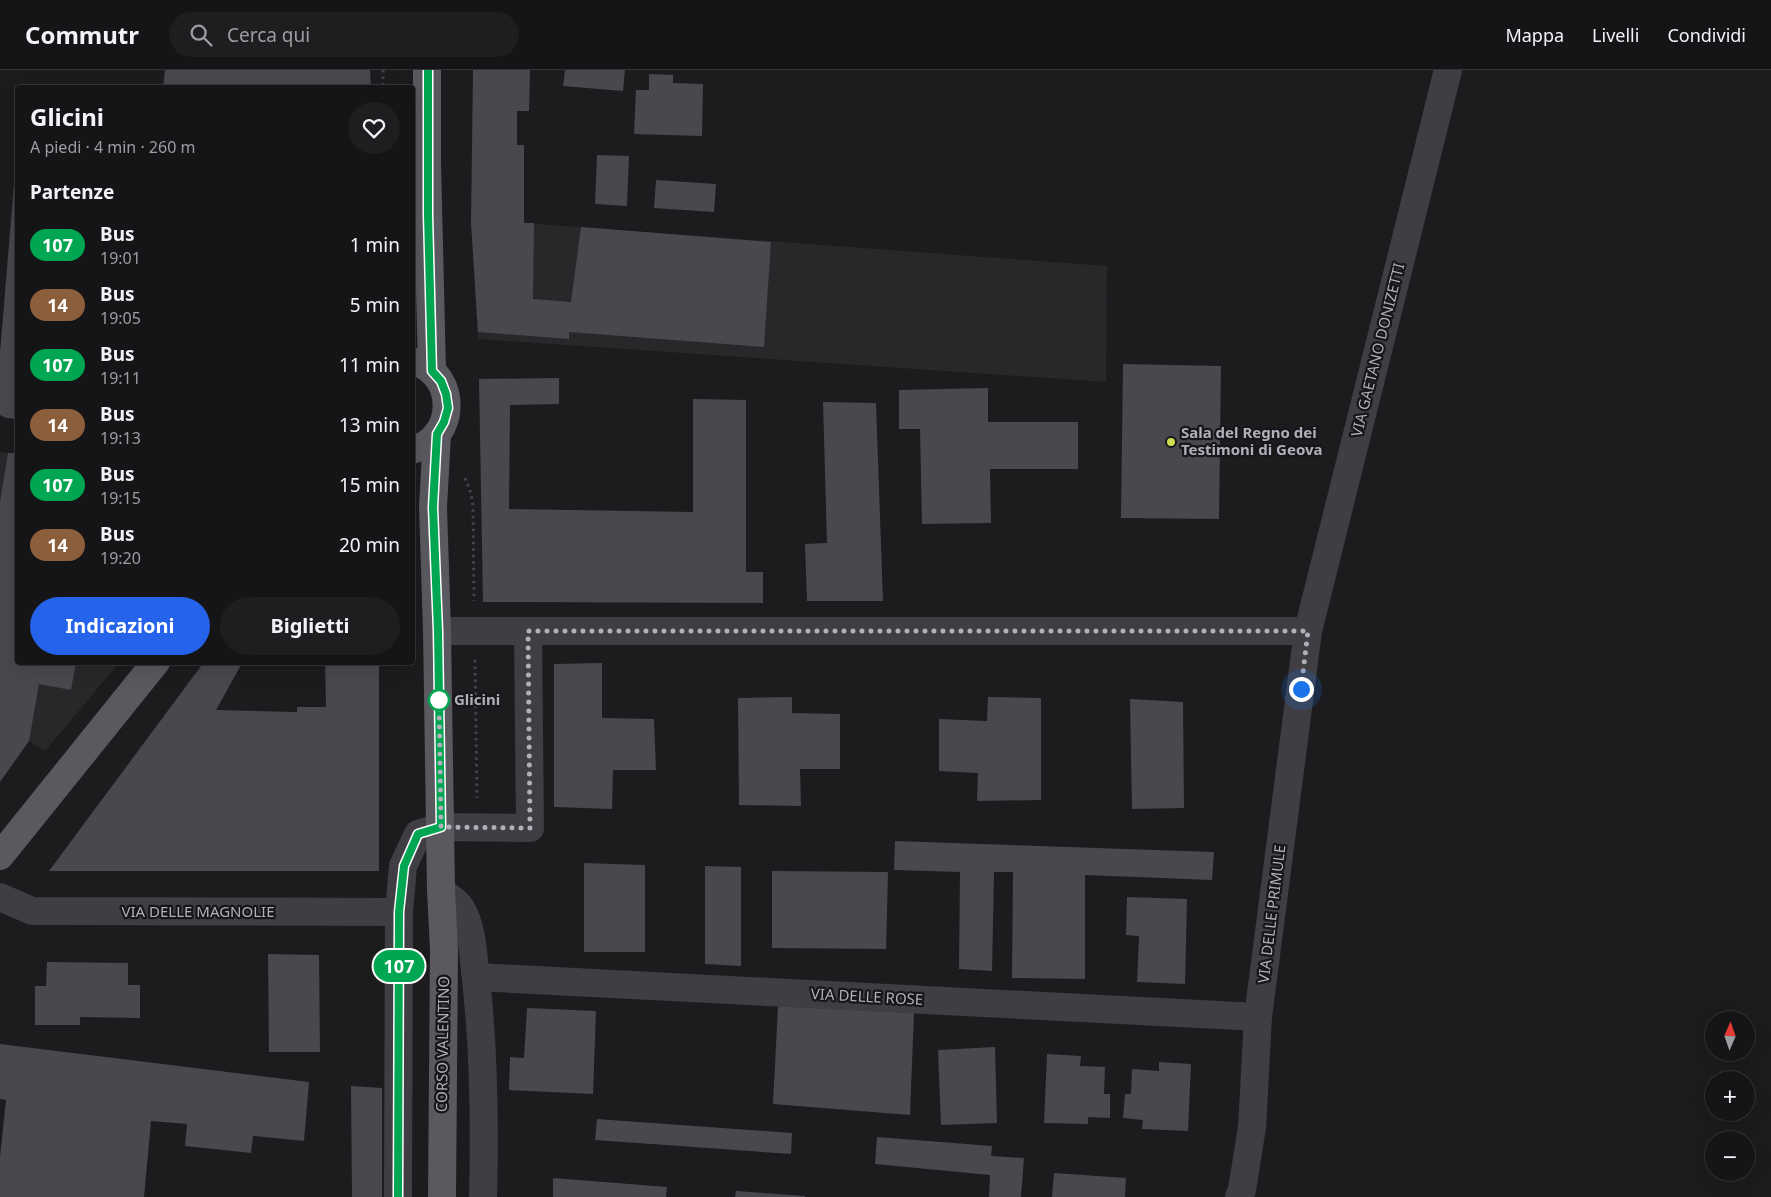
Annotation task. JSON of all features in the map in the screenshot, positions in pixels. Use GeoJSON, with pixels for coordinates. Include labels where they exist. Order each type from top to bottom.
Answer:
{"type":"FeatureCollection","features":[{"type":"Feature","properties":{"kind":"main road","name":"CORSO VALENTINO"},"geometry":{"type":"LineString","coordinates":[[428,70],[428,214],[422,366],[441,381],[446,394],[448,408],[444,422],[437,434],[433,507],[438,631],[441,890],[444,950],[442,1197]]}},
{"type":"Feature","properties":{"kind":"main road","name":"CORSO VALENTINO"},"geometry":{"type":"LineString","coordinates":[[415,256],[428,214]]}},
{"type":"Feature","properties":{"kind":"main road"},"geometry":{"type":"LineString","coordinates":[[415,449],[429,442],[437,434]]}},
{"type":"Feature","properties":{"kind":"main road","name":"CORSO VALENTINO"},"geometry":{"type":"LineString","coordinates":[[415,470],[433,507]]}},
{"type":"Feature","properties":{"kind":"main road"},"geometry":{"type":"LineString","coordinates":[[0,856],[154,665]]}},
{"type":"Feature","properties":{"kind":"street","name":"VIA GAETANO DONIZETTI"},"geometry":{"type":"LineString","coordinates":[[1308,631],[1448,70]]}},
{"type":"Feature","properties":{"kind":"street"},"geometry":{"type":"LineString","coordinates":[[438,631],[1308,631]]}},
{"type":"Feature","properties":{"kind":"street"},"geometry":{"type":"LineString","coordinates":[[398,1197],[399,912],[404,866],[418,834],[441,827],[530,828],[528,631]]}},
{"type":"Feature","properties":{"kind":"street","name":"VIA DELLE PRIMULE"},"geometry":{"type":"LineString","coordinates":[[1239,1197],[1242,1190],[1252,1127],[1258,1018],[1308,631]]}},
{"type":"Feature","properties":{"kind":"street","name":"CORSO VALENTINO"},"geometry":{"type":"LineString","coordinates":[[441,890],[460,907],[464,915],[478,988],[485,1115],[483,1197]]}},
{"type":"Feature","properties":{"kind":"street","name":"VIA DELLE MAGNOLIE"},"geometry":{"type":"LineString","coordinates":[[0,896],[32,911],[399,912]]}},
{"type":"Feature","properties":{"kind":"street","name":"VIA DELLE ROSE"},"geometry":{"type":"LineString","coordinates":[[478,988],[1258,1018]]}},
{"type":"Feature","properties":{"kind":"path"},"geometry":{"type":"LineString","coordinates":[[383,70],[383,85]]}},
{"type":"Feature","properties":{"kind":"shaded area"},"geometry":{"type":"Polygon","coordinates":[[[471,222],[524,223],[1107,266],[1106,382],[478,339],[471,222]]]}},
{"type":"Feature","properties":{"kind":"shaded area"},"geometry":{"type":"Polygon","coordinates":[[[0,452],[15,454],[15,665],[117,665],[45,751],[29,741],[0,736],[0,452]]]}},
{"type":"Feature","properties":{"kind":"building"},"geometry":{"type":"Polygon","coordinates":[[[165,70],[370,70],[371,85],[163,85],[165,70]]]}},
{"type":"Feature","properties":{"kind":"building"},"geometry":{"type":"Polygon","coordinates":[[[473,70],[530,70],[529,111],[517,111],[517,145],[524,145],[524,223],[534,223],[533,299],[571,302],[581,227],[771,242],[764,347],[569,332],[569,339],[478,332],[471,222],[473,70]]]}},
{"type":"Feature","properties":{"kind":"building"},"geometry":{"type":"Polygon","coordinates":[[[565,70],[625,70],[623,91],[563,86],[565,70]]]}},
{"type":"Feature","properties":{"kind":"building"},"geometry":{"type":"Polygon","coordinates":[[[649,74],[673,75],[673,83],[703,84],[702,136],[634,134],[636,90],[649,90],[649,74]]]}},
{"type":"Feature","properties":{"kind":"building"},"geometry":{"type":"Polygon","coordinates":[[[597,155],[629,156],[627,206],[595,204],[597,155]]]}},
{"type":"Feature","properties":{"kind":"building"},"geometry":{"type":"Polygon","coordinates":[[[15,172],[15,419],[0,415],[0,353],[15,172]]]}},
{"type":"Feature","properties":{"kind":"building"},"geometry":{"type":"Polygon","coordinates":[[[656,180],[716,184],[714,212],[654,208],[656,180]]]}},
{"type":"Feature","properties":{"kind":"building","name":"Sala del Regno dei Testimoni di Geova"},"geometry":{"type":"Polygon","coordinates":[[[1123,364],[1221,366],[1219,519],[1121,518],[1123,364]]]}},
{"type":"Feature","properties":{"kind":"building"},"geometry":{"type":"Polygon","coordinates":[[[559,378],[559,404],[510,405],[509,509],[693,512],[693,399],[746,400],[746,572],[763,572],[763,603],[483,602],[479,379],[559,378]]]}},
{"type":"Feature","properties":{"kind":"building"},"geometry":{"type":"Polygon","coordinates":[[[988,388],[988,422],[1078,422],[1078,469],[990,469],[991,523],[922,524],[920,429],[899,429],[899,390],[988,388]]]}},
{"type":"Feature","properties":{"kind":"building"},"geometry":{"type":"Polygon","coordinates":[[[823,402],[876,403],[883,601],[807,601],[805,544],[827,543],[823,402]]]}},
{"type":"Feature","properties":{"kind":"building"},"geometry":{"type":"Polygon","coordinates":[[[8,453],[15,453],[15,665],[75,665],[71,690],[39,684],[29,741],[0,782],[0,502],[8,453]]]}},
{"type":"Feature","properties":{"kind":"building"},"geometry":{"type":"Polygon","coordinates":[[[602,663],[602,718],[654,719],[656,770],[613,770],[612,809],[554,807],[554,664],[602,663]]]}},
{"type":"Feature","properties":{"kind":"building"},"geometry":{"type":"Polygon","coordinates":[[[202,665],[241,665],[216,710],[297,712],[297,707],[326,707],[325,665],[379,665],[379,871],[49,871],[202,665]]]}},
{"type":"Feature","properties":{"kind":"building"},"geometry":{"type":"Polygon","coordinates":[[[792,697],[792,713],[840,714],[840,769],[800,769],[801,806],[739,805],[738,698],[792,697]]]}},
{"type":"Feature","properties":{"kind":"building"},"geometry":{"type":"Polygon","coordinates":[[[988,697],[1041,698],[1041,800],[977,801],[978,773],[939,771],[939,719],[987,721],[988,697]]]}},
{"type":"Feature","properties":{"kind":"building"},"geometry":{"type":"Polygon","coordinates":[[[1130,699],[1183,702],[1184,808],[1132,809],[1130,699]]]}},
{"type":"Feature","properties":{"kind":"building"},"geometry":{"type":"Polygon","coordinates":[[[895,841],[1214,852],[1212,880],[1085,875],[1085,979],[1012,978],[1013,872],[994,872],[992,971],[959,969],[960,872],[894,870],[895,841]]]}},
{"type":"Feature","properties":{"kind":"building"},"geometry":{"type":"Polygon","coordinates":[[[584,863],[645,865],[645,952],[584,952],[584,863]]]}},
{"type":"Feature","properties":{"kind":"building"},"geometry":{"type":"Polygon","coordinates":[[[705,866],[741,867],[741,966],[705,964],[705,866]]]}},
{"type":"Feature","properties":{"kind":"building"},"geometry":{"type":"Polygon","coordinates":[[[772,871],[888,872],[886,949],[772,948],[772,871]]]}},
{"type":"Feature","properties":{"kind":"building"},"geometry":{"type":"Polygon","coordinates":[[[1127,897],[1187,899],[1185,984],[1137,982],[1139,936],[1126,935],[1127,897]]]}},
{"type":"Feature","properties":{"kind":"building"},"geometry":{"type":"Polygon","coordinates":[[[268,954],[319,955],[320,1052],[269,1052],[268,954]]]}},
{"type":"Feature","properties":{"kind":"building"},"geometry":{"type":"Polygon","coordinates":[[[47,962],[128,963],[128,985],[140,985],[140,1018],[80,1017],[80,1025],[35,1025],[35,986],[46,986],[47,962]]]}},
{"type":"Feature","properties":{"kind":"building"},"geometry":{"type":"Polygon","coordinates":[[[778,1006],[914,1013],[910,1115],[773,1104],[778,1006]]]}},
{"type":"Feature","properties":{"kind":"building"},"geometry":{"type":"Polygon","coordinates":[[[527,1008],[596,1011],[593,1094],[509,1090],[510,1057],[524,1058],[527,1008]]]}},
{"type":"Feature","properties":{"kind":"building"},"geometry":{"type":"Polygon","coordinates":[[[0,1044],[309,1082],[304,1141],[253,1136],[251,1153],[185,1146],[187,1124],[151,1121],[144,1197],[0,1197],[0,1157],[6,1100],[0,1099],[0,1044]]]}},
{"type":"Feature","properties":{"kind":"building"},"geometry":{"type":"Polygon","coordinates":[[[995,1047],[997,1123],[941,1125],[938,1050],[995,1047]]]}},
{"type":"Feature","properties":{"kind":"building"},"geometry":{"type":"Polygon","coordinates":[[[1047,1054],[1081,1056],[1080,1066],[1105,1067],[1104,1094],[1110,1094],[1110,1118],[1088,1117],[1088,1124],[1044,1123],[1047,1054]]]}},
{"type":"Feature","properties":{"kind":"building"},"geometry":{"type":"Polygon","coordinates":[[[1159,1062],[1191,1064],[1188,1131],[1142,1129],[1143,1120],[1123,1118],[1125,1094],[1131,1094],[1132,1069],[1159,1071],[1159,1062]]]}},
{"type":"Feature","properties":{"kind":"building"},"geometry":{"type":"Polygon","coordinates":[[[351,1086],[382,1088],[382,1197],[352,1197],[351,1086]]]}},
{"type":"Feature","properties":{"kind":"building"},"geometry":{"type":"Polygon","coordinates":[[[597,1119],[792,1133],[791,1154],[595,1140],[597,1119]]]}},
{"type":"Feature","properties":{"kind":"building"},"geometry":{"type":"Polygon","coordinates":[[[877,1137],[992,1146],[991,1156],[1024,1158],[1021,1197],[989,1197],[990,1175],[875,1164],[877,1137]]]}},
{"type":"Feature","properties":{"kind":"building"},"geometry":{"type":"Polygon","coordinates":[[[1054,1173],[1126,1178],[1125,1197],[1052,1197],[1054,1173]]]}},
{"type":"Feature","properties":{"kind":"building"},"geometry":{"type":"Polygon","coordinates":[[[553,1178],[667,1187],[666,1197],[553,1197],[553,1178]]]}},
{"type":"Feature","properties":{"kind":"building"},"geometry":{"type":"Polygon","coordinates":[[[736,1191],[805,1196],[805,1197],[735,1197],[736,1191]]]}},
{"type":"Feature","properties":{"kind":"bus line","name":"107"},"geometry":{"type":"LineString","coordinates":[[398,1197],[399,912],[404,866],[418,834],[441,827],[438,631],[433,507],[437,434],[444,422],[448,408],[446,394],[441,381],[432,371],[427,162],[428,70]]}},
{"type":"Feature","properties":{"kind":"place","name":"Sala del Regno dei Testimoni di Geova"},"geometry":{"type":"Point","coordinates":[1171,442]}},
{"type":"Feature","properties":{"kind":"place","name":"Glicini"},"geometry":{"type":"Point","coordinates":[439,700]}},
{"type":"Feature","properties":{"kind":"route"},"geometry":{"type":"LineString","coordinates":[[439,700],[441,827],[530,828],[528,631],[1308,631],[1301,689]]}}]}
